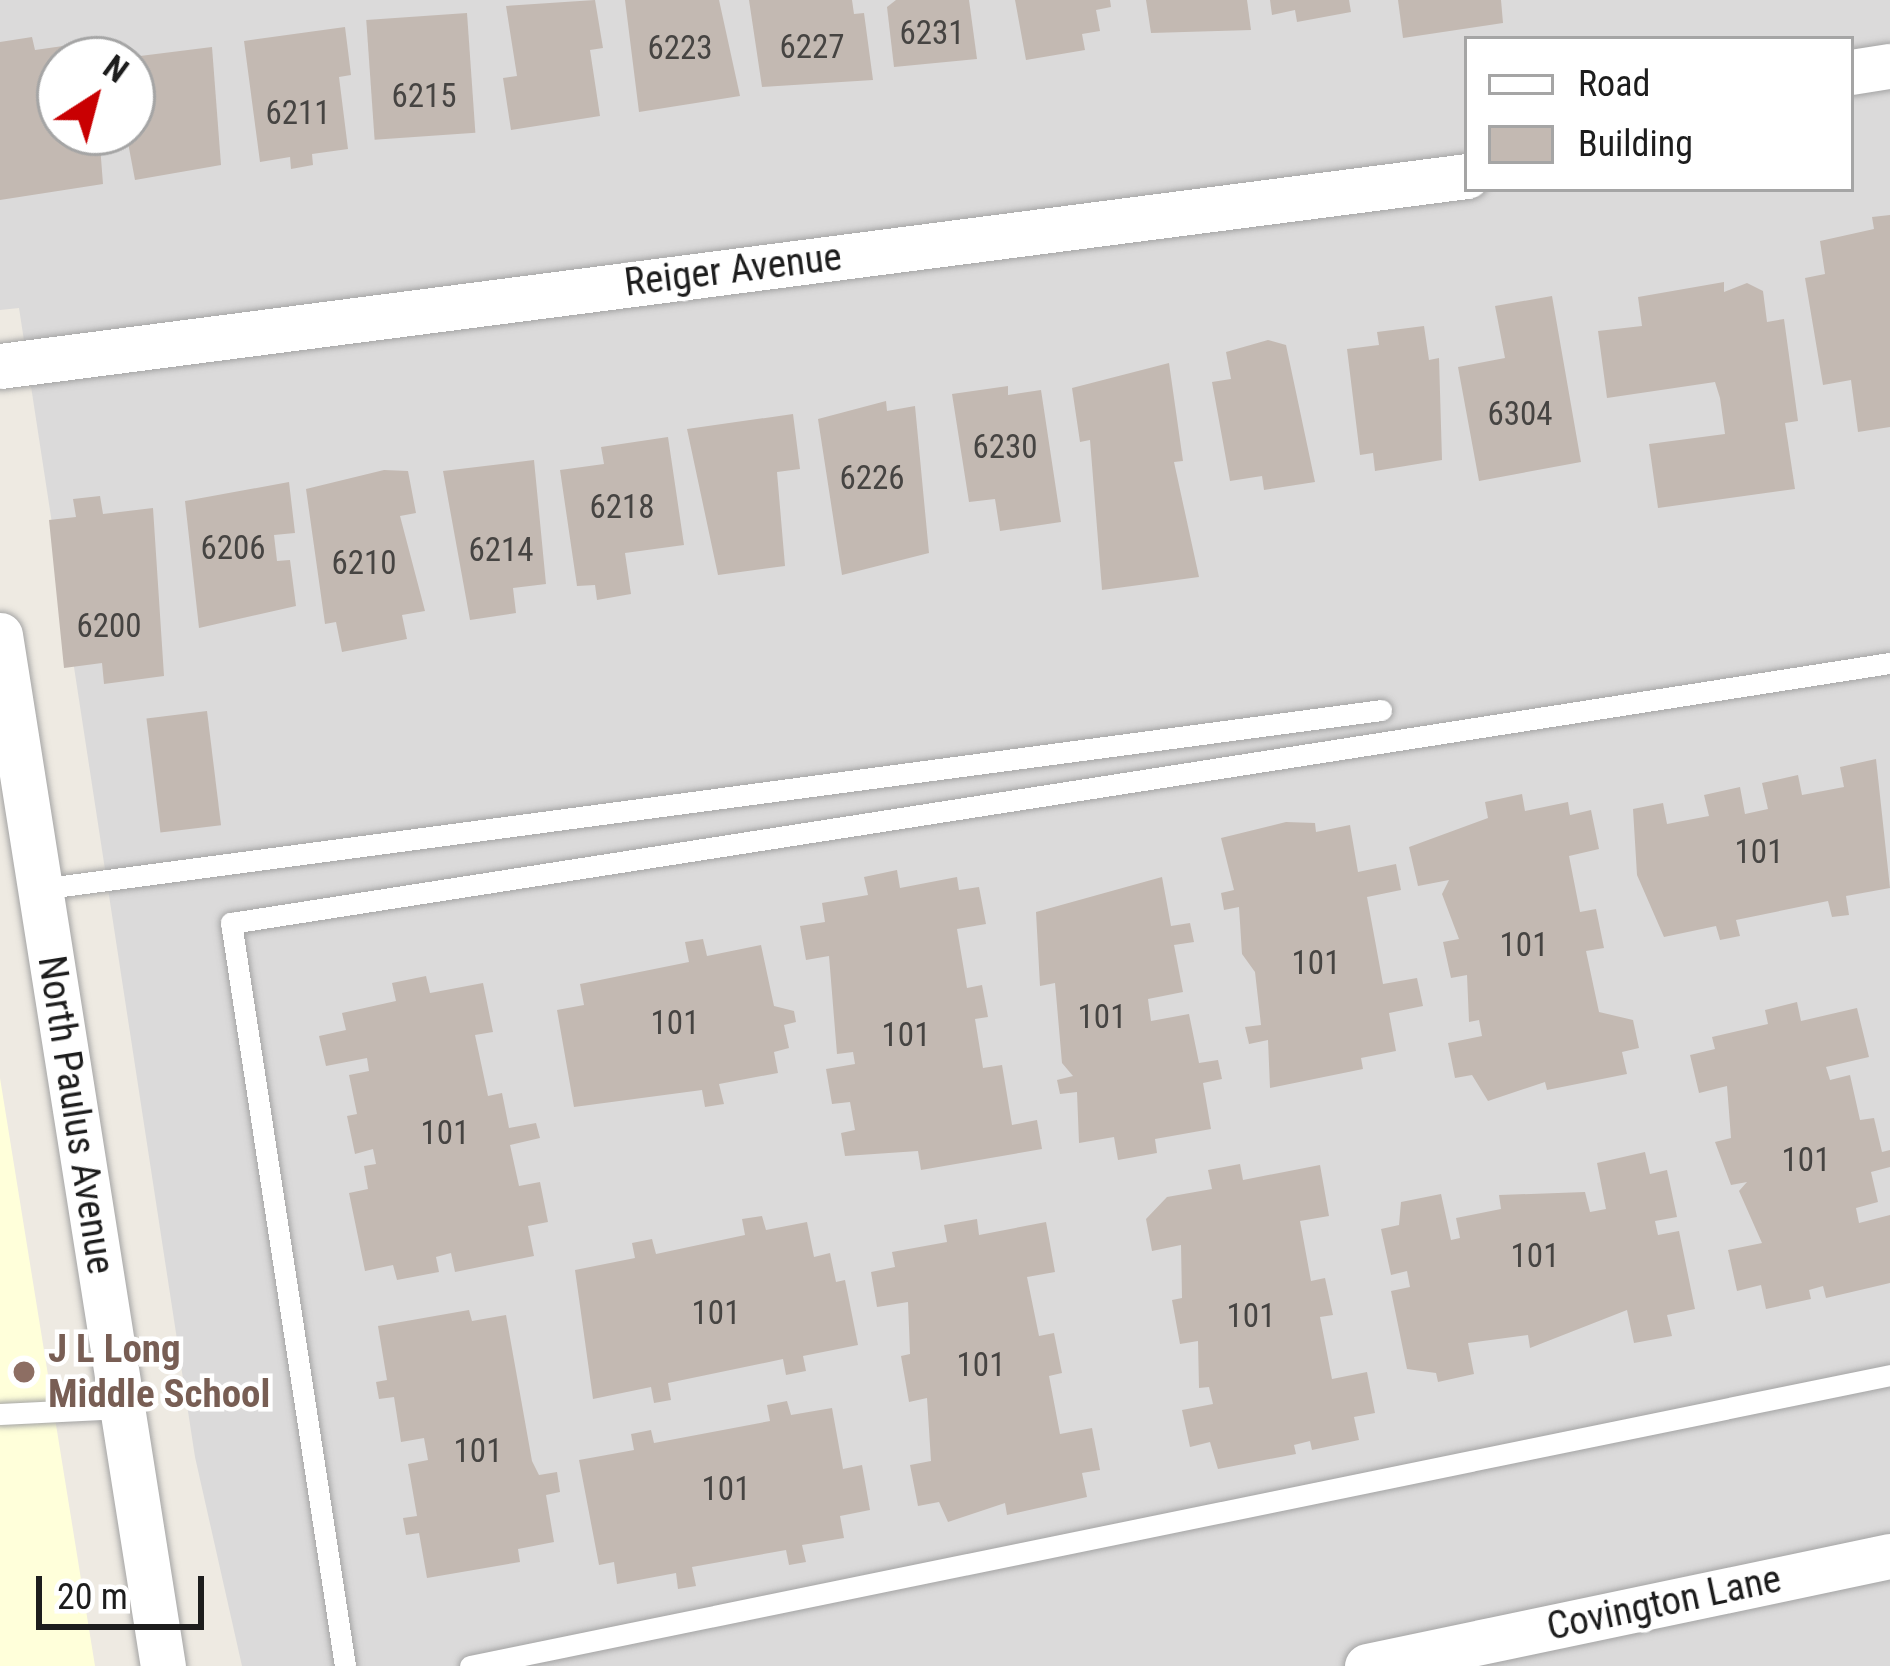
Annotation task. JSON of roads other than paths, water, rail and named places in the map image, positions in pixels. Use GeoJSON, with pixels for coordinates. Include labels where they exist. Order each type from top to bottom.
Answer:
{"type":"FeatureCollection","features":[{"type":"Feature","properties":{"kind":"street"},"geometry":{"type":"LineString","coordinates":[[1854,72],[1890,66]]}},
{"type":"Feature","properties":{"kind":"street","name":"Reiger Avenue"},"geometry":{"type":"LineString","coordinates":[[0,366],[1464,176]]}},
{"type":"Feature","properties":{"kind":"street","name":"North Paulus Avenue"},"geometry":{"type":"LineString","coordinates":[[0,635],[164,1666]]}},
{"type":"Feature","properties":{"kind":"street","name":"Covington Lane"},"geometry":{"type":"LineString","coordinates":[[1367,1666],[1890,1556]]}},
{"type":"Feature","properties":{"kind":"lane"},"geometry":{"type":"LineString","coordinates":[[345,1666],[231,923],[1890,663]]}},
{"type":"Feature","properties":{"kind":"lane"},"geometry":{"type":"LineString","coordinates":[[40,890],[1381,710]]}},
{"type":"Feature","properties":{"kind":"lane"},"geometry":{"type":"LineString","coordinates":[[470,1666],[1890,1375]]}},
{"type":"Feature","properties":{"kind":"lane"},"geometry":{"type":"LineString","coordinates":[[0,1414],[122,1408]]}},
{"type":"Feature","properties":{"kind":"place","name":"J L Long Middle School"},"geometry":{"type":"Point","coordinates":[24,1372]}}]}
